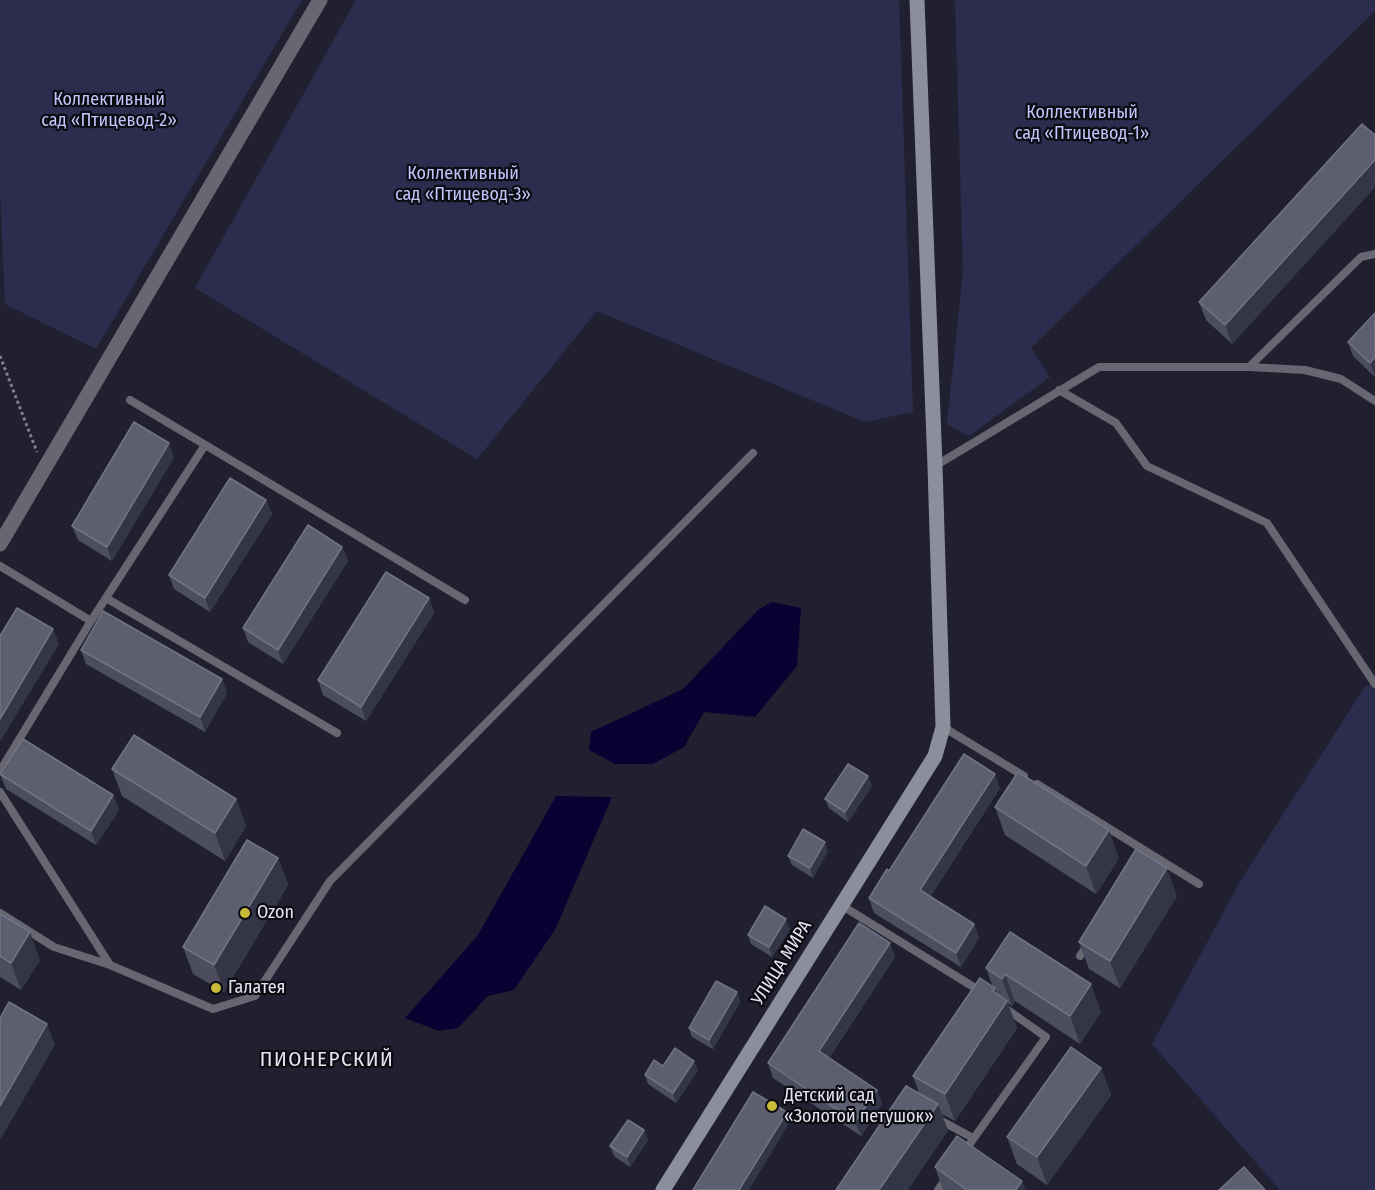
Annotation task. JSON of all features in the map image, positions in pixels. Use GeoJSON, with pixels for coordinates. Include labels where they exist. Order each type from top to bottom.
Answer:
{"type":"FeatureCollection","features":[{"type":"Feature","properties":{"kind":"street"},"geometry":{"type":"LineString","coordinates":[[0,544],[320,0]]}},
{"type":"Feature","properties":{"kind":"street","name":"УЛИЦА МИРА"},"geometry":{"type":"LineString","coordinates":[[663,1190],[935,756],[943,727],[936,466],[917,0]]}},
{"type":"Feature","properties":{"kind":"lane"},"geometry":{"type":"LineString","coordinates":[[1249,367],[1360,257],[1375,254]]}},
{"type":"Feature","properties":{"kind":"lane"},"geometry":{"type":"LineString","coordinates":[[936,466],[1098,367],[1249,367],[1305,370],[1341,379],[1375,401]]}},
{"type":"Feature","properties":{"kind":"lane"},"geometry":{"type":"LineString","coordinates":[[1059,390],[1116,423],[1147,466],[1267,523],[1375,684]]}},
{"type":"Feature","properties":{"kind":"lane"},"geometry":{"type":"LineString","coordinates":[[130,400],[465,600]]}},
{"type":"Feature","properties":{"kind":"lane"},"geometry":{"type":"LineString","coordinates":[[0,771],[91,621],[205,445]]}},
{"type":"Feature","properties":{"kind":"lane"},"geometry":{"type":"LineString","coordinates":[[0,913],[54,946],[110,965],[213,1009],[255,996],[330,880],[753,453]]}},
{"type":"Feature","properties":{"kind":"lane"},"geometry":{"type":"LineString","coordinates":[[0,566],[91,621]]}},
{"type":"Feature","properties":{"kind":"lane"},"geometry":{"type":"LineString","coordinates":[[106,598],[337,733]]}},
{"type":"Feature","properties":{"kind":"lane"},"geometry":{"type":"LineString","coordinates":[[943,727],[1199,884]]}},
{"type":"Feature","properties":{"kind":"lane"},"geometry":{"type":"LineString","coordinates":[[0,792],[110,965]]}},
{"type":"Feature","properties":{"kind":"lane"},"geometry":{"type":"LineString","coordinates":[[1138,860],[1144,850]]}},
{"type":"Feature","properties":{"kind":"lane"},"geometry":{"type":"LineString","coordinates":[[841,906],[979,996]]}},
{"type":"Feature","properties":{"kind":"lane"},"geometry":{"type":"LineString","coordinates":[[1080,957],[1092,937]]}},
{"type":"Feature","properties":{"kind":"lane"},"geometry":{"type":"LineString","coordinates":[[962,1156],[1046,1037],[998,1003]]}},
{"type":"Feature","properties":{"kind":"lane"},"geometry":{"type":"LineString","coordinates":[[928,1113],[973,1138]]}},
{"type":"Feature","properties":{"kind":"lane"},"geometry":{"type":"LineString","coordinates":[[938,1190],[950,1173]]}},
{"type":"Feature","properties":{"kind":"path"},"geometry":{"type":"LineString","coordinates":[[0,356],[44,469]]}},
{"type":"Feature","properties":{"kind":"green space","name":"Коллективный сад «Птицевод-2»"},"geometry":{"type":"Polygon","coordinates":[[[0,0],[302,0],[96,349],[5,304],[0,189],[0,0]]]}},
{"type":"Feature","properties":{"kind":"green space","name":"Коллективный сад «Птицевод-3»"},"geometry":{"type":"Polygon","coordinates":[[[356,0],[899,0],[913,412],[865,422],[597,311],[477,459],[195,288],[356,0]]]}},
{"type":"Feature","properties":{"kind":"green space","name":"Коллективный сад «Птицевод-1»"},"geometry":{"type":"Polygon","coordinates":[[[955,0],[1375,0],[1375,11],[1031,348],[1050,377],[969,436],[947,424],[963,271],[955,0]]]}},
{"type":"Feature","properties":{"kind":"green space"},"geometry":{"type":"Polygon","coordinates":[[[1366,685],[1375,686],[1375,1190],[1280,1190],[1152,1044],[1241,880],[1366,685]]]}},
{"type":"Feature","properties":{"kind":"shaded area"},"geometry":{"type":"Polygon","coordinates":[[[772,602],[801,608],[797,666],[755,717],[704,712],[684,747],[653,764],[615,764],[589,750],[591,732],[683,689],[759,609],[772,602]]]}},
{"type":"Feature","properties":{"kind":"shaded area"},"geometry":{"type":"Polygon","coordinates":[[[556,796],[612,797],[556,928],[514,990],[488,996],[458,1028],[439,1031],[405,1018],[478,935],[556,796]]]}},
{"type":"Feature","properties":{"kind":"building"},"geometry":{"type":"Polygon","coordinates":[[[1362,124],[1375,135],[1375,160],[1225,325],[1199,302],[1362,124]]]}},
{"type":"Feature","properties":{"kind":"building"},"geometry":{"type":"Polygon","coordinates":[[[1375,313],[1375,357],[1370,363],[1348,342],[1375,313]]]}},
{"type":"Feature","properties":{"kind":"building"},"geometry":{"type":"Polygon","coordinates":[[[134,422],[169,443],[107,547],[72,526],[134,422]]]}},
{"type":"Feature","properties":{"kind":"building"},"geometry":{"type":"Polygon","coordinates":[[[230,478],[266,500],[205,598],[169,575],[230,478]]]}},
{"type":"Feature","properties":{"kind":"building"},"geometry":{"type":"Polygon","coordinates":[[[308,525],[342,547],[278,650],[243,628],[308,525]]]}},
{"type":"Feature","properties":{"kind":"building"},"geometry":{"type":"Polygon","coordinates":[[[386,572],[429,598],[361,707],[318,680],[386,572]]]}},
{"type":"Feature","properties":{"kind":"building"},"geometry":{"type":"Polygon","coordinates":[[[17,608],[53,629],[0,719],[0,636],[17,608]]]}},
{"type":"Feature","properties":{"kind":"building"},"geometry":{"type":"Polygon","coordinates":[[[103,611],[222,679],[200,717],[81,650],[103,611]]]}},
{"type":"Feature","properties":{"kind":"building"},"geometry":{"type":"Polygon","coordinates":[[[134,735],[236,799],[215,833],[112,769],[134,735]]]}},
{"type":"Feature","properties":{"kind":"building"},"geometry":{"type":"Polygon","coordinates":[[[23,739],[113,795],[91,831],[0,774],[23,739]]]}},
{"type":"Feature","properties":{"kind":"building"},"geometry":{"type":"Polygon","coordinates":[[[964,754],[995,774],[920,890],[974,924],[956,953],[869,898],[887,869],[889,871],[964,754]]]}},
{"type":"Feature","properties":{"kind":"building"},"geometry":{"type":"Polygon","coordinates":[[[848,764],[868,776],[845,812],[825,799],[848,764]]]}},
{"type":"Feature","properties":{"kind":"building"},"geometry":{"type":"Polygon","coordinates":[[[1018,772],[1109,830],[1086,866],[995,807],[1018,772]]]}},
{"type":"Feature","properties":{"kind":"building"},"geometry":{"type":"Polygon","coordinates":[[[803,829],[825,842],[810,868],[788,856],[803,829]]]}},
{"type":"Feature","properties":{"kind":"building"},"geometry":{"type":"Polygon","coordinates":[[[247,840],[278,858],[214,965],[183,947],[247,840]]]}},
{"type":"Feature","properties":{"kind":"building"},"geometry":{"type":"Polygon","coordinates":[[[1136,849],[1167,868],[1110,961],[1079,942],[1136,849]]]}},
{"type":"Feature","properties":{"kind":"building"},"geometry":{"type":"Polygon","coordinates":[[[765,906],[786,919],[769,947],[748,935],[765,906]]]}},
{"type":"Feature","properties":{"kind":"building"},"geometry":{"type":"Polygon","coordinates":[[[0,914],[30,932],[11,963],[0,956],[0,914]]]}},
{"type":"Feature","properties":{"kind":"building"},"geometry":{"type":"Polygon","coordinates":[[[859,923],[890,943],[819,1051],[877,1090],[855,1122],[768,1063],[859,923]]]}},
{"type":"Feature","properties":{"kind":"building"},"geometry":{"type":"Polygon","coordinates":[[[1010,932],[1091,984],[1070,1016],[1005,974],[1002,979],[986,968],[1010,932]]]}},
{"type":"Feature","properties":{"kind":"building"},"geometry":{"type":"Polygon","coordinates":[[[980,978],[995,988],[993,991],[1007,1001],[945,1094],[913,1076],[980,978]]]}},
{"type":"Feature","properties":{"kind":"building"},"geometry":{"type":"Polygon","coordinates":[[[716,981],[737,992],[709,1040],[689,1028],[716,981]]]}},
{"type":"Feature","properties":{"kind":"building"},"geometry":{"type":"Polygon","coordinates":[[[9,1002],[47,1024],[0,1106],[0,1018],[9,1002]]]}},
{"type":"Feature","properties":{"kind":"building"},"geometry":{"type":"Polygon","coordinates":[[[1071,1047],[1101,1068],[1037,1157],[1007,1137],[1071,1047]]]}},
{"type":"Feature","properties":{"kind":"building"},"geometry":{"type":"Polygon","coordinates":[[[675,1048],[694,1061],[673,1093],[645,1075],[654,1060],[663,1066],[675,1048]]]}},
{"type":"Feature","properties":{"kind":"building"},"geometry":{"type":"Polygon","coordinates":[[[906,1086],[938,1104],[879,1190],[836,1190],[906,1086]]]}},
{"type":"Feature","properties":{"kind":"building"},"geometry":{"type":"Polygon","coordinates":[[[753,1092],[787,1112],[739,1190],[693,1190],[753,1092]]]}},
{"type":"Feature","properties":{"kind":"building"},"geometry":{"type":"Polygon","coordinates":[[[628,1120],[644,1130],[627,1157],[610,1146],[628,1120]]]}},
{"type":"Feature","properties":{"kind":"building"},"geometry":{"type":"Polygon","coordinates":[[[957,1136],[1022,1181],[1016,1190],[967,1190],[935,1167],[957,1136]]]}},
{"type":"Feature","properties":{"kind":"building"},"geometry":{"type":"Polygon","coordinates":[[[1244,1167],[1265,1190],[1219,1190],[1244,1167]]]}},
{"type":"Feature","properties":{"kind":"place","name":"Ozon"},"geometry":{"type":"Point","coordinates":[245,913]}},
{"type":"Feature","properties":{"kind":"place","name":"Галатея"},"geometry":{"type":"Point","coordinates":[216,988]}},
{"type":"Feature","properties":{"kind":"place","name":"Детский сад «Золотой петушок»"},"geometry":{"type":"Point","coordinates":[772,1106]}},
{"type":"Feature","properties":{"kind":"district","name":"ПИОНЕРСКИЙ"},"geometry":{"type":"Point","coordinates":[327,1060]}}]}
